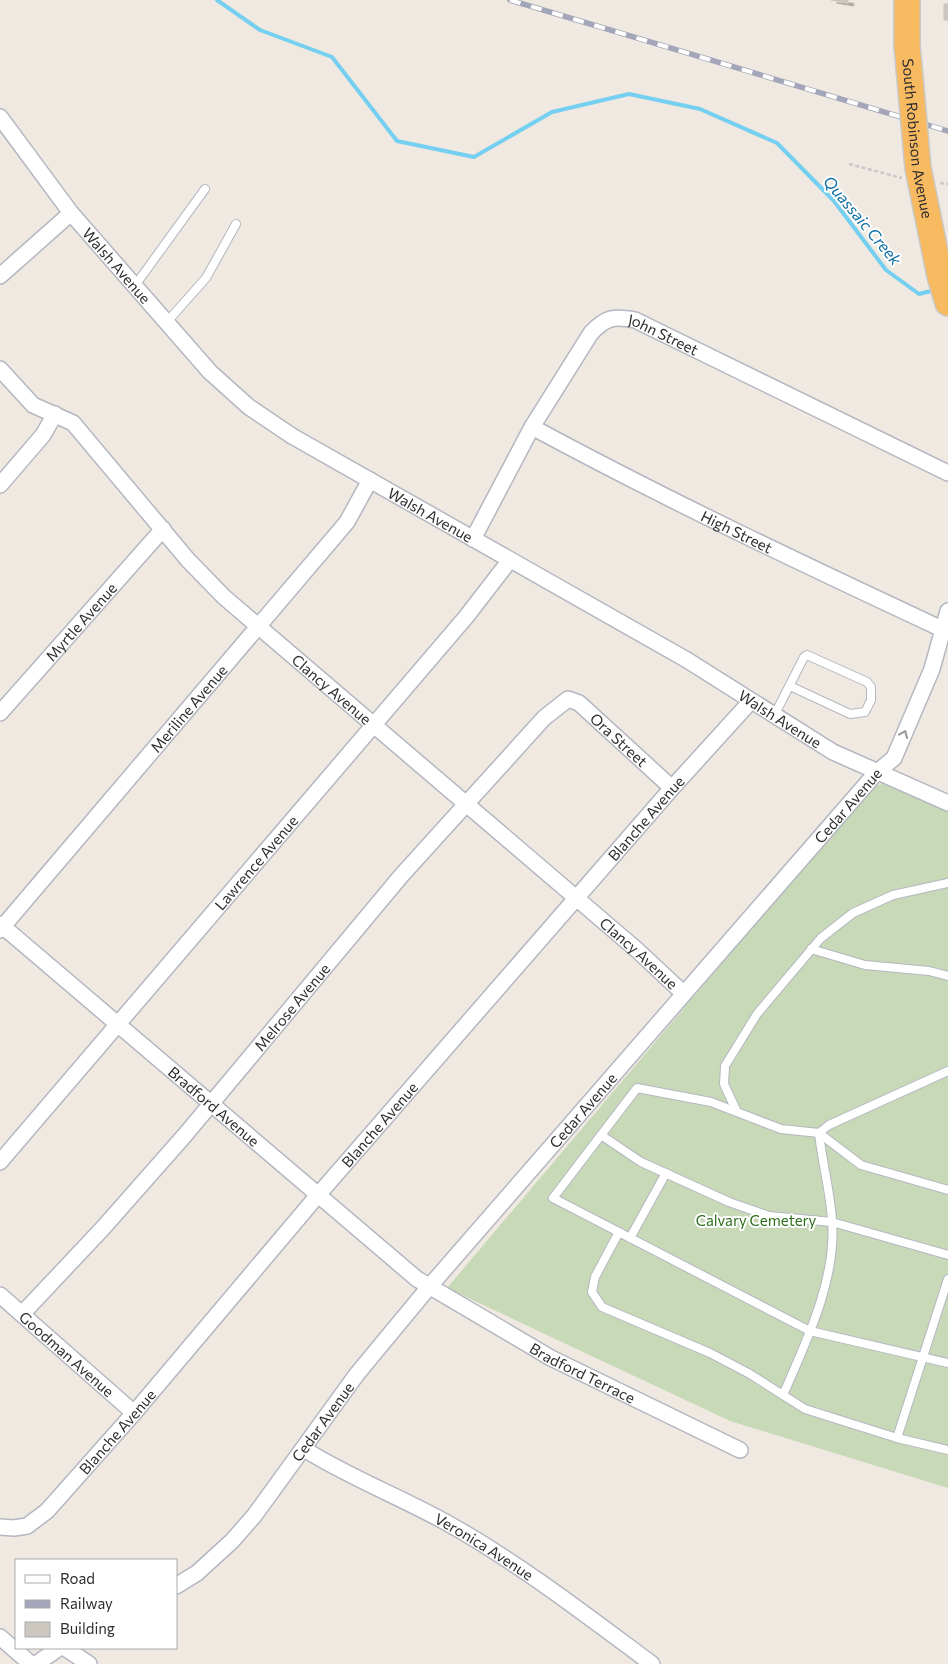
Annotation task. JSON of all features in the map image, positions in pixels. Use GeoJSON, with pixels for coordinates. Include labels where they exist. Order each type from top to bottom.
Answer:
{"type":"FeatureCollection","features":[{"type":"Feature","properties":{"kind":"highway","name":"South Robinson Avenue"},"geometry":{"type":"LineString","coordinates":[[907,0],[907,45],[918,168],[940,276],[948,303]]}},
{"type":"Feature","properties":{"kind":"street","name":"Walsh Avenue"},"geometry":{"type":"LineString","coordinates":[[0,117],[71,213],[134,287],[210,372],[249,407],[292,436],[680,656],[750,702],[833,752],[876,773],[948,803]]}},
{"type":"Feature","properties":{"kind":"street"},"geometry":{"type":"LineString","coordinates":[[0,276],[71,213]]}},
{"type":"Feature","properties":{"kind":"street","name":"John Street"},"geometry":{"type":"LineString","coordinates":[[473,539],[532,427],[591,333],[601,322],[619,317],[635,320],[948,473]]}},
{"type":"Feature","properties":{"kind":"street","name":"Clancy Avenue"},"geometry":{"type":"LineString","coordinates":[[0,368],[33,404],[73,423],[188,560],[224,597],[637,950],[683,993]]}},
{"type":"Feature","properties":{"kind":"street"},"geometry":{"type":"LineString","coordinates":[[0,485],[43,435],[55,414]]}},
{"type":"Feature","properties":{"kind":"street","name":"High Street"},"geometry":{"type":"LineString","coordinates":[[532,427],[706,517],[944,630]]}},
{"type":"Feature","properties":{"kind":"street","name":"Meriline Avenue"},"geometry":{"type":"LineString","coordinates":[[1,927],[347,522],[370,480]]}},
{"type":"Feature","properties":{"kind":"street","name":"Myrtle Avenue"},"geometry":{"type":"LineString","coordinates":[[0,713],[163,529]]}},
{"type":"Feature","properties":{"kind":"street","name":"Lawrence Avenue"},"geometry":{"type":"LineString","coordinates":[[0,1162],[372,724],[466,617],[510,560]]}},
{"type":"Feature","properties":{"kind":"street","name":"Cedar Avenue"},"geometry":{"type":"LineString","coordinates":[[178,1585],[197,1573],[232,1541],[304,1449],[358,1374],[429,1286],[876,773],[894,758],[932,669],[948,611]]}},
{"type":"Feature","properties":{"kind":"street","name":"Ora Street"},"geometry":{"type":"LineString","coordinates":[[563,701],[568,699],[579,703],[672,788]]}},
{"type":"Feature","properties":{"kind":"street","name":"Melrose Avenue"},"geometry":{"type":"LineString","coordinates":[[22,1314],[103,1228],[212,1103],[401,876],[544,718],[563,701]]}},
{"type":"Feature","properties":{"kind":"street","name":"Blanche Avenue"},"geometry":{"type":"LineString","coordinates":[[0,1527],[14,1528],[27,1526],[47,1511],[134,1413],[318,1195],[672,788],[750,702]]}},
{"type":"Feature","properties":{"kind":"street","name":"Bradford Avenue"},"geometry":{"type":"LineString","coordinates":[[1,927],[212,1103],[417,1279],[429,1286]]}},
{"type":"Feature","properties":{"kind":"street","name":"Bradford Terrace"},"geometry":{"type":"LineString","coordinates":[[429,1286],[551,1358],[740,1450]]}},
{"type":"Feature","properties":{"kind":"street","name":"Goodman Avenue"},"geometry":{"type":"LineString","coordinates":[[0,1295],[134,1413]]}},
{"type":"Feature","properties":{"kind":"street","name":"Veronica Avenue"},"geometry":{"type":"LineString","coordinates":[[304,1449],[331,1467],[447,1523],[504,1557],[652,1664]]}},
{"type":"Feature","properties":{"kind":"street"},"geometry":{"type":"LineString","coordinates":[[0,1637],[31,1664]]}},
{"type":"Feature","properties":{"kind":"street"},"geometry":{"type":"LineString","coordinates":[[36,1664],[58,1649]]}},
{"type":"Feature","properties":{"kind":"street"},"geometry":{"type":"LineString","coordinates":[[66,1649],[89,1664]]}},
{"type":"Feature","properties":{"kind":"lane"},"geometry":{"type":"LineString","coordinates":[[134,287],[205,189]]}},
{"type":"Feature","properties":{"kind":"lane"},"geometry":{"type":"LineString","coordinates":[[166,323],[206,278],[236,224]]}},
{"type":"Feature","properties":{"kind":"lane"},"geometry":{"type":"LineString","coordinates":[[774,716],[804,657],[809,655],[867,682],[871,687],[872,693],[865,712],[853,715],[790,686]]}},
{"type":"Feature","properties":{"kind":"lane"},"geometry":{"type":"LineString","coordinates":[[736,1110],[724,1084],[725,1066],[756,1014],[811,948],[852,913],[893,895],[948,883]]}},
{"type":"Feature","properties":{"kind":"lane"},"geometry":{"type":"LineString","coordinates":[[811,948],[865,965],[929,971],[948,976]]}},
{"type":"Feature","properties":{"kind":"lane"},"geometry":{"type":"LineString","coordinates":[[819,1133],[829,1124],[948,1072]]}},
{"type":"Feature","properties":{"kind":"lane"},"geometry":{"type":"LineString","coordinates":[[948,1190],[861,1166],[819,1133],[781,1129],[736,1110],[711,1102],[637,1088],[553,1198],[810,1331],[922,1359],[948,1363]]}},
{"type":"Feature","properties":{"kind":"lane"},"geometry":{"type":"LineString","coordinates":[[783,1395],[810,1331],[831,1255],[832,1222],[819,1133]]}},
{"type":"Feature","properties":{"kind":"lane"},"geometry":{"type":"LineString","coordinates":[[601,1135],[641,1162],[729,1202],[769,1216],[832,1222],[948,1255]]}},
{"type":"Feature","properties":{"kind":"lane"},"geometry":{"type":"LineString","coordinates":[[630,1238],[666,1173]]}},
{"type":"Feature","properties":{"kind":"lane"},"geometry":{"type":"LineString","coordinates":[[619,1232],[595,1277],[592,1292],[602,1307],[710,1353],[805,1409],[897,1438],[948,1450]]}},
{"type":"Feature","properties":{"kind":"lane"},"geometry":{"type":"LineString","coordinates":[[897,1438],[948,1279]]}},
{"type":"Feature","properties":{"kind":"path"},"geometry":{"type":"LineString","coordinates":[[849,164],[904,179]]}},
{"type":"Feature","properties":{"kind":"path"},"geometry":{"type":"LineString","coordinates":[[939,183],[948,184]]}},
{"type":"Feature","properties":{"kind":"green space","name":"Calvary Cemetery"},"geometry":{"type":"Polygon","coordinates":[[[883,784],[948,812],[948,1488],[730,1421],[447,1288],[872,786],[883,784]]]}},
{"type":"Feature","properties":{"kind":"building"},"geometry":{"type":"Polygon","coordinates":[[[831,0],[848,0],[848,3],[831,0]]]}},
{"type":"Feature","properties":{"kind":"building"},"geometry":{"type":"Polygon","coordinates":[[[944,4],[948,4],[948,20],[944,20],[944,4]]]}},
{"type":"Feature","properties":{"kind":"waterway","name":"Quassaic Creek"},"geometry":{"type":"LineString","coordinates":[[217,0],[260,30],[332,57],[397,141],[474,157],[552,112],[629,94],[700,109],[777,143],[834,201],[886,270],[919,294],[935,290]]}},
{"type":"Feature","properties":{"kind":"railway"},"geometry":{"type":"LineString","coordinates":[[510,0],[948,131]]}}]}
